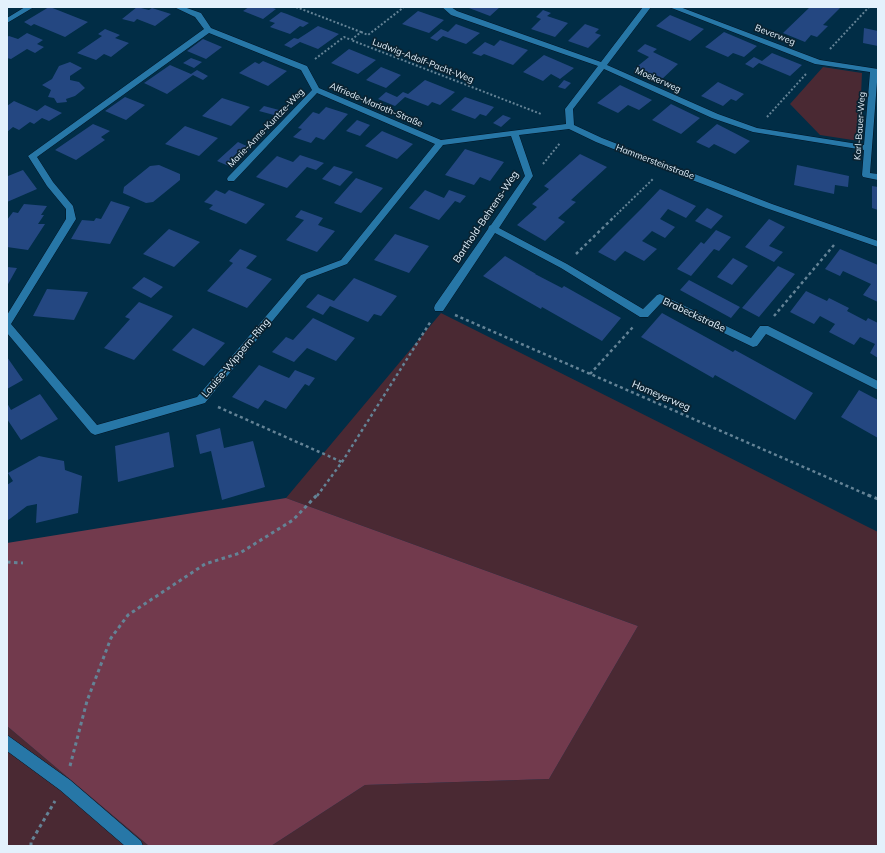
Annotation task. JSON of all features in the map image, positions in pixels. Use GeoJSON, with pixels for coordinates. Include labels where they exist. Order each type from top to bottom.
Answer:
{"type":"FeatureCollection","features":[{"type":"Feature","properties":{"kind":"street"},"geometry":{"type":"LineString","coordinates":[[7,22],[30,7]]}},
{"type":"Feature","properties":{"kind":"street"},"geometry":{"type":"LineString","coordinates":[[178,7],[198,15],[208,30],[304,68]]}},
{"type":"Feature","properties":{"kind":"street","name":"Moekerweg"},"geometry":{"type":"LineString","coordinates":[[446,7],[454,13],[601,65],[714,116],[756,130],[868,148]]}},
{"type":"Feature","properties":{"kind":"street"},"geometry":{"type":"LineString","coordinates":[[440,143],[571,124],[569,109],[646,7]]}},
{"type":"Feature","properties":{"kind":"street","name":"Beverweg"},"geometry":{"type":"LineString","coordinates":[[673,7],[818,62],[876,70]]}},
{"type":"Feature","properties":{"kind":"street","name":"Louise-Wippern-Ring"},"geometry":{"type":"LineString","coordinates":[[208,30],[32,156],[50,184],[70,208],[71,219],[7,324],[95,430],[201,400],[304,277],[344,262],[440,143]]}},
{"type":"Feature","properties":{"kind":"street","name":"Alfriede-Marioth-Straße"},"geometry":{"type":"LineString","coordinates":[[304,68],[316,90],[440,143]]}},
{"type":"Feature","properties":{"kind":"street","name":"Karl-Bauer-Weg"},"geometry":{"type":"LineString","coordinates":[[876,70],[866,174],[878,177]]}},
{"type":"Feature","properties":{"kind":"street","name":"Marie-Anne-Kuntze-Weg"},"geometry":{"type":"LineString","coordinates":[[230,179],[316,90]]}},
{"type":"Feature","properties":{"kind":"street","name":"Hammersteinstraße"},"geometry":{"type":"LineString","coordinates":[[571,124],[599,140],[666,167],[769,206],[878,244]]}},
{"type":"Feature","properties":{"kind":"street","name":"Barthold-Behrens-Weg"},"geometry":{"type":"LineString","coordinates":[[438,308],[529,176],[514,133]]}},
{"type":"Feature","properties":{"kind":"street"},"geometry":{"type":"LineString","coordinates":[[492,228],[564,266],[644,314]]}},
{"type":"Feature","properties":{"kind":"street","name":"Brabeckstraße"},"geometry":{"type":"LineString","coordinates":[[644,314],[660,298],[753,343],[764,329]]}},
{"type":"Feature","properties":{"kind":"street"},"geometry":{"type":"LineString","coordinates":[[764,329],[878,386]]}},
{"type":"Feature","properties":{"kind":"street"},"geometry":{"type":"LineString","coordinates":[[7,742],[65,785],[136,846]]}},
{"type":"Feature","properties":{"kind":"path","name":"Ludwig-Adolf-Pacht-Weg"},"geometry":{"type":"LineString","coordinates":[[296,7],[361,32]]}},
{"type":"Feature","properties":{"kind":"path"},"geometry":{"type":"LineString","coordinates":[[361,32],[368,35],[404,7]]}},
{"type":"Feature","properties":{"kind":"path","name":"Ludwig-Adolf-Pacht-Weg"},"geometry":{"type":"LineString","coordinates":[[361,32],[351,40],[540,114],[571,124]]}},
{"type":"Feature","properties":{"kind":"path"},"geometry":{"type":"LineString","coordinates":[[304,68],[344,38],[351,40]]}},
{"type":"Feature","properties":{"kind":"path"},"geometry":{"type":"LineString","coordinates":[[529,176],[538,171],[571,124]]}},
{"type":"Feature","properties":{"kind":"path"},"geometry":{"type":"LineString","coordinates":[[564,266],[666,167]]}},
{"type":"Feature","properties":{"kind":"path"},"geometry":{"type":"LineString","coordinates":[[764,329],[844,232]]}},
{"type":"Feature","properties":{"kind":"path"},"geometry":{"type":"LineString","coordinates":[[31,846],[31,842],[65,785],[92,687],[111,638],[128,615],[205,564],[240,552],[293,520],[319,493],[342,462],[438,308]]}},
{"type":"Feature","properties":{"kind":"path","name":"Homeyerweg"},"geometry":{"type":"LineString","coordinates":[[438,308],[878,499]]}},
{"type":"Feature","properties":{"kind":"path"},"geometry":{"type":"LineString","coordinates":[[590,374],[644,314]]}},
{"type":"Feature","properties":{"kind":"path"},"geometry":{"type":"LineString","coordinates":[[201,400],[342,462]]}},
{"type":"Feature","properties":{"kind":"path"},"geometry":{"type":"LineString","coordinates":[[7,562],[23,563]]}},
{"type":"Feature","properties":{"kind":"shaded area"},"geometry":{"type":"Polygon","coordinates":[[[823,67],[862,73],[859,141],[820,135],[790,104],[823,67]]]}},
{"type":"Feature","properties":{"kind":"shaded area"},"geometry":{"type":"Polygon","coordinates":[[[441,313],[878,532],[878,846],[271,846],[365,785],[549,779],[638,626],[286,498],[441,313]]]}},
{"type":"Feature","properties":{"kind":"shaded area"},"geometry":{"type":"Polygon","coordinates":[[[286,498],[638,626],[549,779],[365,785],[271,846],[149,846],[7,726],[7,543],[286,498]]]}},
{"type":"Feature","properties":{"kind":"shaded area"},"geometry":{"type":"Polygon","coordinates":[[[7,726],[149,846],[7,846],[7,726]]]}},
{"type":"Feature","properties":{"kind":"building"},"geometry":{"type":"Polygon","coordinates":[[[49,7],[88,22],[65,37],[34,24],[31,26],[24,22],[49,7]]]}},
{"type":"Feature","properties":{"kind":"building"},"geometry":{"type":"Polygon","coordinates":[[[137,7],[149,10],[152,8],[171,14],[155,26],[137,19],[134,22],[122,19],[137,7]]]}},
{"type":"Feature","properties":{"kind":"building"},"geometry":{"type":"Polygon","coordinates":[[[249,7],[270,7],[276,9],[263,19],[243,11],[249,7]]]}},
{"type":"Feature","properties":{"kind":"building"},"geometry":{"type":"Polygon","coordinates":[[[500,7],[490,16],[469,8],[500,7]]]}},
{"type":"Feature","properties":{"kind":"building"},"geometry":{"type":"Polygon","coordinates":[[[810,7],[841,7],[823,25],[828,26],[817,37],[811,35],[805,42],[783,33],[810,7]]]}},
{"type":"Feature","properties":{"kind":"building"},"geometry":{"type":"Polygon","coordinates":[[[543,10],[551,13],[547,16],[568,23],[555,37],[531,29],[541,19],[536,17],[543,10]]]}},
{"type":"Feature","properties":{"kind":"building"},"geometry":{"type":"Polygon","coordinates":[[[418,11],[444,20],[429,33],[402,24],[418,11]]]}},
{"type":"Feature","properties":{"kind":"building"},"geometry":{"type":"Polygon","coordinates":[[[281,12],[309,23],[303,27],[300,26],[290,34],[270,27],[275,23],[269,21],[281,12]]]}},
{"type":"Feature","properties":{"kind":"building"},"geometry":{"type":"Polygon","coordinates":[[[670,15],[704,29],[690,41],[656,26],[670,15]]]}},
{"type":"Feature","properties":{"kind":"building"},"geometry":{"type":"Polygon","coordinates":[[[456,24],[480,33],[466,44],[443,36],[437,41],[430,38],[441,29],[448,32],[456,24]]]}},
{"type":"Feature","properties":{"kind":"building"},"geometry":{"type":"Polygon","coordinates":[[[585,24],[599,29],[595,33],[601,35],[588,48],[568,41],[585,24]]]}},
{"type":"Feature","properties":{"kind":"building"},"geometry":{"type":"Polygon","coordinates":[[[318,26],[339,34],[318,49],[300,42],[291,48],[284,45],[294,38],[298,39],[318,26]]]}},
{"type":"Feature","properties":{"kind":"building"},"geometry":{"type":"Polygon","coordinates":[[[864,28],[878,31],[878,46],[863,43],[864,28]]]}},
{"type":"Feature","properties":{"kind":"building"},"geometry":{"type":"Polygon","coordinates":[[[105,29],[120,35],[115,38],[129,43],[111,57],[104,54],[96,60],[77,53],[102,36],[98,34],[105,29]]]}},
{"type":"Feature","properties":{"kind":"building"},"geometry":{"type":"Polygon","coordinates":[[[724,32],[757,46],[744,57],[733,53],[728,57],[705,47],[724,32]]]}},
{"type":"Feature","properties":{"kind":"building"},"geometry":{"type":"Polygon","coordinates":[[[27,33],[43,40],[37,44],[44,47],[35,53],[27,49],[11,59],[7,58],[7,37],[9,36],[18,39],[27,33]]]}},
{"type":"Feature","properties":{"kind":"building"},"geometry":{"type":"Polygon","coordinates":[[[203,39],[222,47],[206,59],[187,51],[203,39]]]}},
{"type":"Feature","properties":{"kind":"building"},"geometry":{"type":"Polygon","coordinates":[[[500,40],[528,50],[513,65],[484,54],[481,56],[472,53],[485,42],[494,46],[500,40]]]}},
{"type":"Feature","properties":{"kind":"building"},"geometry":{"type":"Polygon","coordinates":[[[645,44],[657,49],[653,52],[678,64],[660,81],[634,69],[649,57],[637,51],[645,44]]]}},
{"type":"Feature","properties":{"kind":"building"},"geometry":{"type":"Polygon","coordinates":[[[349,49],[376,60],[358,74],[331,63],[349,49]]]}},
{"type":"Feature","properties":{"kind":"building"},"geometry":{"type":"Polygon","coordinates":[[[772,53],[802,65],[790,76],[759,63],[753,68],[745,64],[754,57],[762,61],[772,53]]]}},
{"type":"Feature","properties":{"kind":"building"},"geometry":{"type":"Polygon","coordinates":[[[544,55],[574,68],[560,79],[551,74],[543,81],[523,72],[544,55]]]}},
{"type":"Feature","properties":{"kind":"building"},"geometry":{"type":"Polygon","coordinates":[[[191,58],[202,62],[194,68],[183,63],[191,58]]]}},
{"type":"Feature","properties":{"kind":"building"},"geometry":{"type":"Polygon","coordinates":[[[263,61],[287,71],[268,86],[239,73],[255,62],[259,64],[263,61]]]}},
{"type":"Feature","properties":{"kind":"building"},"geometry":{"type":"Polygon","coordinates":[[[70,62],[82,68],[70,76],[70,80],[79,82],[85,88],[75,96],[66,99],[67,102],[57,103],[54,98],[48,97],[51,90],[42,85],[52,79],[59,66],[70,62]]]}},
{"type":"Feature","properties":{"kind":"building"},"geometry":{"type":"Polygon","coordinates":[[[170,65],[191,74],[197,70],[208,76],[203,80],[193,75],[167,94],[144,83],[170,65]]]}},
{"type":"Feature","properties":{"kind":"building"},"geometry":{"type":"Polygon","coordinates":[[[381,67],[401,75],[386,88],[366,80],[381,67]]]}},
{"type":"Feature","properties":{"kind":"building"},"geometry":{"type":"Polygon","coordinates":[[[425,80],[455,92],[440,105],[432,102],[428,106],[405,97],[395,106],[378,99],[386,92],[397,97],[403,92],[408,94],[425,80]]]}},
{"type":"Feature","properties":{"kind":"building"},"geometry":{"type":"Polygon","coordinates":[[[564,80],[571,83],[565,89],[558,87],[564,80]]]}},
{"type":"Feature","properties":{"kind":"building"},"geometry":{"type":"Polygon","coordinates":[[[718,82],[744,94],[736,101],[731,99],[723,106],[701,96],[718,82]]]}},
{"type":"Feature","properties":{"kind":"building"},"geometry":{"type":"Polygon","coordinates":[[[620,85],[652,100],[639,110],[628,105],[618,113],[597,103],[620,85]]]}},
{"type":"Feature","properties":{"kind":"building"},"geometry":{"type":"Polygon","coordinates":[[[125,97],[145,105],[126,120],[105,111],[125,97]]]}},
{"type":"Feature","properties":{"kind":"building"},"geometry":{"type":"Polygon","coordinates":[[[465,97],[494,107],[486,116],[480,114],[475,119],[451,110],[465,97]]]}},
{"type":"Feature","properties":{"kind":"building"},"geometry":{"type":"Polygon","coordinates":[[[222,98],[250,107],[231,126],[202,116],[222,98]]]}},
{"type":"Feature","properties":{"kind":"building"},"geometry":{"type":"Polygon","coordinates":[[[14,101],[37,111],[45,105],[62,113],[49,121],[42,118],[34,124],[30,122],[19,130],[13,127],[7,132],[7,106],[14,101]]]}},
{"type":"Feature","properties":{"kind":"building"},"geometry":{"type":"Polygon","coordinates":[[[671,104],[700,118],[681,134],[652,120],[671,104]]]}},
{"type":"Feature","properties":{"kind":"building"},"geometry":{"type":"Polygon","coordinates":[[[264,106],[279,110],[274,115],[259,111],[264,106]]]}},
{"type":"Feature","properties":{"kind":"building"},"geometry":{"type":"Polygon","coordinates":[[[326,107],[348,114],[324,140],[316,137],[311,143],[293,137],[302,129],[298,128],[313,112],[319,114],[326,107]]]}},
{"type":"Feature","properties":{"kind":"building"},"geometry":{"type":"Polygon","coordinates":[[[503,115],[511,118],[501,127],[493,123],[503,115]]]}},
{"type":"Feature","properties":{"kind":"building"},"geometry":{"type":"Polygon","coordinates":[[[357,120],[370,125],[360,136],[346,131],[357,120]]]}},
{"type":"Feature","properties":{"kind":"building"},"geometry":{"type":"Polygon","coordinates":[[[93,124],[110,131],[101,137],[105,140],[76,160],[55,150],[93,124]]]}},
{"type":"Feature","properties":{"kind":"building"},"geometry":{"type":"Polygon","coordinates":[[[717,124],[750,141],[735,154],[714,144],[709,148],[696,142],[717,124]]]}},
{"type":"Feature","properties":{"kind":"building"},"geometry":{"type":"Polygon","coordinates":[[[185,126],[218,138],[199,156],[165,144],[185,126]]]}},
{"type":"Feature","properties":{"kind":"building"},"geometry":{"type":"Polygon","coordinates":[[[382,131],[413,144],[397,159],[365,146],[382,131]]]}},
{"type":"Feature","properties":{"kind":"building"},"geometry":{"type":"Polygon","coordinates":[[[238,142],[251,148],[231,167],[217,161],[238,142]]]}},
{"type":"Feature","properties":{"kind":"building"},"geometry":{"type":"Polygon","coordinates":[[[465,149],[504,162],[490,181],[480,177],[474,185],[445,175],[465,149]]]}},
{"type":"Feature","properties":{"kind":"building"},"geometry":{"type":"Polygon","coordinates":[[[580,154],[607,167],[571,200],[576,202],[558,218],[565,222],[545,241],[517,225],[537,207],[532,204],[549,189],[544,186],[580,154]]]}},
{"type":"Feature","properties":{"kind":"building"},"geometry":{"type":"Polygon","coordinates":[[[300,155],[324,163],[316,170],[307,167],[287,188],[256,177],[277,156],[293,162],[300,155]]]}},
{"type":"Feature","properties":{"kind":"building"},"geometry":{"type":"Polygon","coordinates":[[[159,165],[180,174],[180,180],[153,202],[146,203],[123,193],[124,187],[150,166],[159,165]]]}},
{"type":"Feature","properties":{"kind":"building"},"geometry":{"type":"Polygon","coordinates":[[[797,165],[849,176],[848,187],[835,185],[834,194],[794,185],[797,165]]]}},
{"type":"Feature","properties":{"kind":"building"},"geometry":{"type":"Polygon","coordinates":[[[334,166],[353,172],[340,186],[322,179],[334,166]]]}},
{"type":"Feature","properties":{"kind":"building"},"geometry":{"type":"Polygon","coordinates":[[[23,170],[37,189],[7,202],[7,174],[8,176],[23,170]]]}},
{"type":"Feature","properties":{"kind":"building"},"geometry":{"type":"Polygon","coordinates":[[[356,178],[383,188],[361,213],[334,203],[356,178]]]}},
{"type":"Feature","properties":{"kind":"building"},"geometry":{"type":"Polygon","coordinates":[[[872,186],[878,187],[878,210],[872,208],[872,186]]]}},
{"type":"Feature","properties":{"kind":"building"},"geometry":{"type":"Polygon","coordinates":[[[660,189],[696,206],[686,218],[668,209],[660,219],[675,227],[665,238],[652,231],[642,241],[657,249],[644,261],[625,251],[615,261],[598,252],[641,209],[660,189]]]}},
{"type":"Feature","properties":{"kind":"building"},"geometry":{"type":"Polygon","coordinates":[[[216,190],[225,194],[229,190],[265,204],[246,224],[209,209],[213,205],[204,202],[216,190]]]}},
{"type":"Feature","properties":{"kind":"building"},"geometry":{"type":"Polygon","coordinates":[[[425,190],[444,198],[449,190],[466,196],[460,203],[455,201],[439,220],[409,208],[425,190]]]}},
{"type":"Feature","properties":{"kind":"building"},"geometry":{"type":"Polygon","coordinates":[[[111,201],[130,207],[110,244],[71,239],[82,220],[94,221],[96,218],[101,219],[111,201]]]}},
{"type":"Feature","properties":{"kind":"building"},"geometry":{"type":"Polygon","coordinates":[[[24,204],[47,206],[41,215],[44,215],[38,224],[45,224],[28,250],[7,247],[7,220],[13,212],[18,213],[24,204]]]}},
{"type":"Feature","properties":{"kind":"building"},"geometry":{"type":"Polygon","coordinates":[[[707,208],[723,216],[711,229],[695,221],[707,208]]]}},
{"type":"Feature","properties":{"kind":"building"},"geometry":{"type":"Polygon","coordinates":[[[301,210],[323,218],[318,225],[335,231],[317,252],[286,240],[304,220],[295,217],[301,210]]]}},
{"type":"Feature","properties":{"kind":"building"},"geometry":{"type":"Polygon","coordinates":[[[769,219],[785,227],[769,246],[783,252],[774,262],[745,247],[769,219]]]}},
{"type":"Feature","properties":{"kind":"building"},"geometry":{"type":"Polygon","coordinates":[[[169,229],[200,242],[174,267],[143,254],[169,229]]]}},
{"type":"Feature","properties":{"kind":"building"},"geometry":{"type":"Polygon","coordinates":[[[716,230],[731,237],[719,251],[714,249],[691,276],[677,269],[701,242],[704,244],[716,230]]]}},
{"type":"Feature","properties":{"kind":"building"},"geometry":{"type":"Polygon","coordinates":[[[395,234],[429,246],[409,273],[374,260],[395,234]]]}},
{"type":"Feature","properties":{"kind":"building"},"geometry":{"type":"Polygon","coordinates":[[[240,249],[257,256],[246,268],[272,279],[247,308],[207,291],[233,263],[229,261],[240,249]]]}},
{"type":"Feature","properties":{"kind":"building"},"geometry":{"type":"Polygon","coordinates":[[[840,249],[878,265],[878,302],[863,295],[871,284],[843,271],[840,276],[825,269],[840,249]]]}},
{"type":"Feature","properties":{"kind":"building"},"geometry":{"type":"Polygon","coordinates":[[[505,256],[535,274],[562,288],[564,286],[621,318],[602,341],[542,307],[541,309],[483,276],[505,256]]]}},
{"type":"Feature","properties":{"kind":"building"},"geometry":{"type":"Polygon","coordinates":[[[733,258],[748,266],[732,285],[717,277],[733,258]]]}},
{"type":"Feature","properties":{"kind":"building"},"geometry":{"type":"Polygon","coordinates":[[[778,266],[795,274],[759,317],[742,308],[778,266]]]}},
{"type":"Feature","properties":{"kind":"building"},"geometry":{"type":"Polygon","coordinates":[[[7,267],[17,268],[7,286],[7,267]]]}},
{"type":"Feature","properties":{"kind":"building"},"geometry":{"type":"Polygon","coordinates":[[[144,277],[163,287],[151,298],[132,288],[144,277]]]}},
{"type":"Feature","properties":{"kind":"building"},"geometry":{"type":"Polygon","coordinates":[[[354,278],[397,296],[381,316],[374,314],[368,322],[330,306],[323,315],[306,307],[318,294],[334,301],[354,278]]]}},
{"type":"Feature","properties":{"kind":"building"},"geometry":{"type":"Polygon","coordinates":[[[689,280],[740,307],[731,318],[680,290],[689,280]]]}},
{"type":"Feature","properties":{"kind":"building"},"geometry":{"type":"Polygon","coordinates":[[[47,289],[88,292],[74,320],[33,316],[47,289]]]}},
{"type":"Feature","properties":{"kind":"building"},"geometry":{"type":"Polygon","coordinates":[[[806,291],[827,301],[829,298],[849,308],[847,311],[866,321],[868,318],[878,323],[878,358],[870,353],[875,344],[860,337],[854,345],[829,332],[835,324],[820,316],[814,324],[790,312],[806,291]]]}},
{"type":"Feature","properties":{"kind":"building"},"geometry":{"type":"Polygon","coordinates":[[[139,302],[173,316],[134,360],[104,348],[130,319],[125,317],[139,302]]]}},
{"type":"Feature","properties":{"kind":"building"},"geometry":{"type":"Polygon","coordinates":[[[662,313],[733,352],[735,350],[813,393],[795,420],[715,375],[713,378],[641,337],[662,313]]]}},
{"type":"Feature","properties":{"kind":"building"},"geometry":{"type":"Polygon","coordinates":[[[313,318],[355,338],[336,361],[307,348],[294,362],[272,352],[286,337],[293,340],[313,318]]]}},
{"type":"Feature","properties":{"kind":"building"},"geometry":{"type":"Polygon","coordinates":[[[193,328],[225,343],[204,366],[172,350],[193,328]]]}},
{"type":"Feature","properties":{"kind":"building"},"geometry":{"type":"Polygon","coordinates":[[[7,357],[23,380],[7,389],[7,357]]]}},
{"type":"Feature","properties":{"kind":"building"},"geometry":{"type":"Polygon","coordinates":[[[259,365],[289,378],[295,370],[315,378],[309,386],[305,384],[286,409],[265,400],[258,409],[232,397],[259,365]]]}},
{"type":"Feature","properties":{"kind":"building"},"geometry":{"type":"Polygon","coordinates":[[[859,390],[878,400],[878,438],[841,417],[859,390]]]}},
{"type":"Feature","properties":{"kind":"building"},"geometry":{"type":"Polygon","coordinates":[[[40,394],[58,419],[21,440],[7,419],[7,403],[11,410],[40,394]]]}},
{"type":"Feature","properties":{"kind":"building"},"geometry":{"type":"Polygon","coordinates":[[[220,428],[224,448],[253,441],[265,487],[222,500],[211,451],[200,454],[196,435],[220,428]]]}},
{"type":"Feature","properties":{"kind":"building"},"geometry":{"type":"Polygon","coordinates":[[[169,432],[174,467],[118,482],[115,446],[169,432]]]}},
{"type":"Feature","properties":{"kind":"building"},"geometry":{"type":"Polygon","coordinates":[[[39,456],[64,461],[65,470],[82,476],[78,513],[36,523],[37,504],[27,506],[7,521],[7,485],[13,481],[8,473],[39,456]]]}}]}
